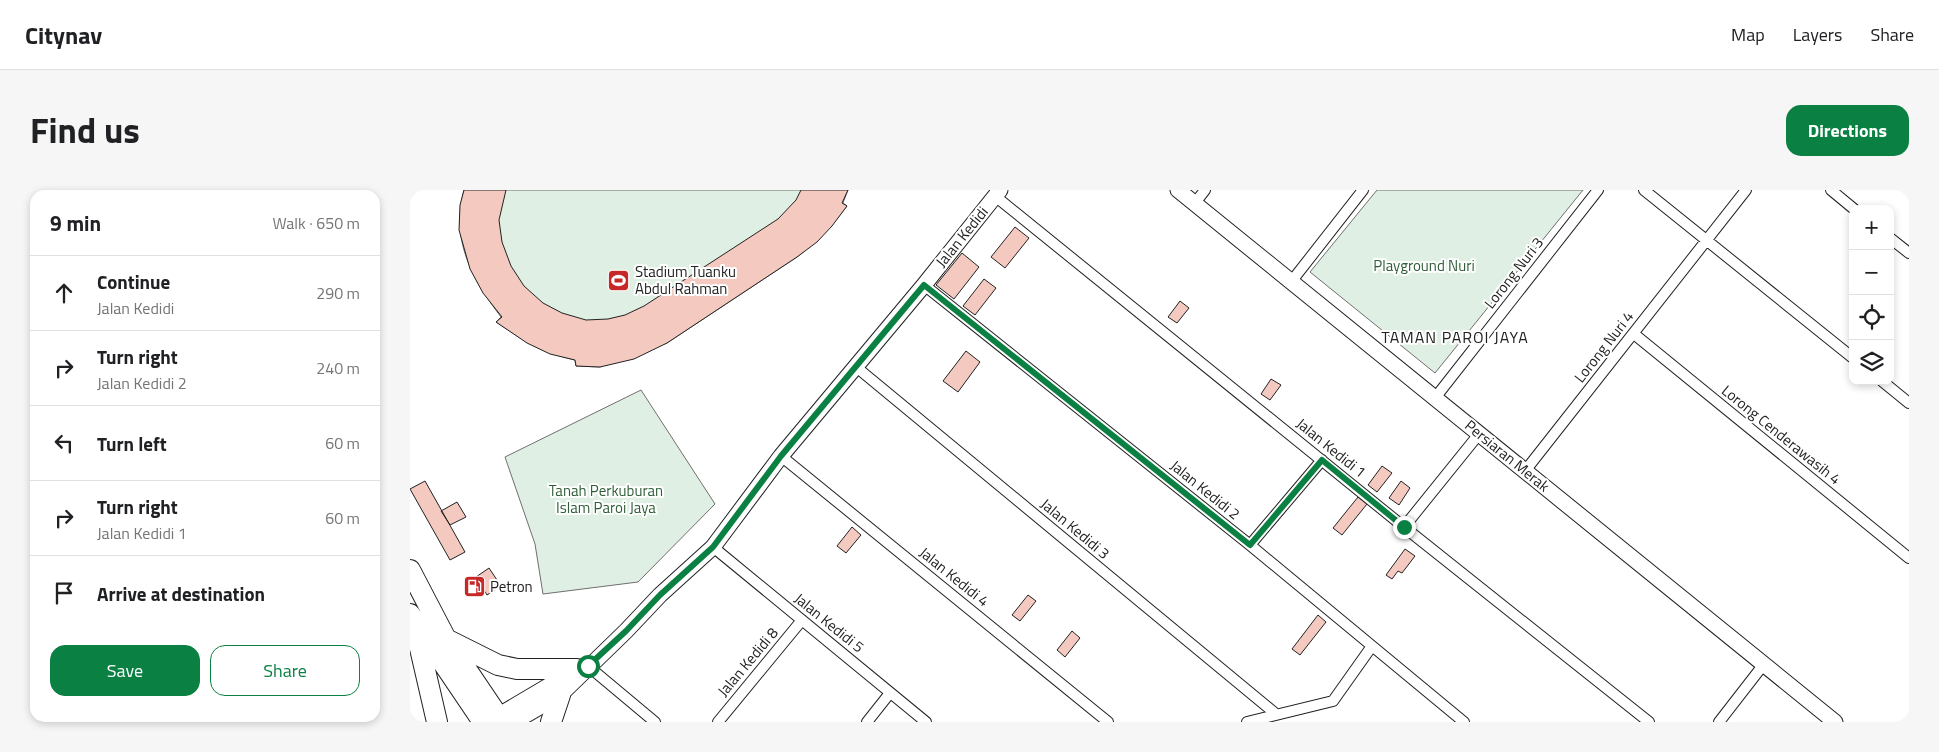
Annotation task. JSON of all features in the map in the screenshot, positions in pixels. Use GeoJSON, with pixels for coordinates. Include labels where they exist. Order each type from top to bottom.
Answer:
{"type":"FeatureCollection","features":[{"type":"Feature","properties":{"kind":"highway"},"geometry":{"type":"LineString","coordinates":[[410,570],[446,639],[497,721]]}},
{"type":"Feature","properties":{"kind":"highway"},"geometry":{"type":"LineString","coordinates":[[412,616],[497,721]]}},
{"type":"Feature","properties":{"kind":"highway"},"geometry":{"type":"LineString","coordinates":[[412,616],[437,722]]}},
{"type":"Feature","properties":{"kind":"highway"},"geometry":{"type":"LineString","coordinates":[[446,639],[498,665],[517,669],[582,668]]}},
{"type":"Feature","properties":{"kind":"highway"},"geometry":{"type":"LineString","coordinates":[[551,722],[560,695]]}},
{"type":"Feature","properties":{"kind":"street","name":"Persiaran Merak"},"geometry":{"type":"LineString","coordinates":[[1178,190],[1835,722]]}},
{"type":"Feature","properties":{"kind":"street"},"geometry":{"type":"LineString","coordinates":[[1195,203],[1205,190]]}},
{"type":"Feature","properties":{"kind":"street"},"geometry":{"type":"LineString","coordinates":[[1291,282],[1363,190]]}},
{"type":"Feature","properties":{"kind":"street","name":"Lorong Nuri 3"},"geometry":{"type":"LineString","coordinates":[[1435,398],[1598,190]]}},
{"type":"Feature","properties":{"kind":"street"},"geometry":{"type":"LineString","coordinates":[[1644,190],[1849,355]]}},
{"type":"Feature","properties":{"kind":"street","name":"Lorong Nuri 4"},"geometry":{"type":"LineString","coordinates":[[1525,470],[1746,190]]}},
{"type":"Feature","properties":{"kind":"street"},"geometry":{"type":"LineString","coordinates":[[1831,190],[1849,205]]}},
{"type":"Feature","properties":{"kind":"street","name":"Jalan Kedidi"},"geometry":{"type":"LineString","coordinates":[[582,668],[626,631],[660,595],[713,547],[781,456],[998,193]]}},
{"type":"Feature","properties":{"kind":"street","name":"Jalan Kedidi 1"},"geometry":{"type":"LineString","coordinates":[[998,193],[1404,527],[1649,722]]}},
{"type":"Feature","properties":{"kind":"street"},"geometry":{"type":"LineString","coordinates":[[1894,241],[1909,253]]}},
{"type":"Feature","properties":{"kind":"street","name":"Jalan Kedidi 2"},"geometry":{"type":"LineString","coordinates":[[924,285],[1250,545],[1464,722]]}},
{"type":"Feature","properties":{"kind":"street","name":"Lorong Cenderawasih 4"},"geometry":{"type":"LineString","coordinates":[[1634,334],[1909,558]]}},
{"type":"Feature","properties":{"kind":"street","name":"Jalan Kedidi 3"},"geometry":{"type":"LineString","coordinates":[[855,366],[1276,714]]}},
{"type":"Feature","properties":{"kind":"street"},"geometry":{"type":"LineString","coordinates":[[1887,385],[1909,403]]}},
{"type":"Feature","properties":{"kind":"street"},"geometry":{"type":"LineString","coordinates":[[1404,527],[1479,434]]}},
{"type":"Feature","properties":{"kind":"street","name":"Jalan Kedidi 4"},"geometry":{"type":"LineString","coordinates":[[781,456],[1108,722]]}},
{"type":"Feature","properties":{"kind":"street"},"geometry":{"type":"LineString","coordinates":[[1250,545],[1322,460]]}},
{"type":"Feature","properties":{"kind":"street","name":"Jalan Kedidi 5"},"geometry":{"type":"LineString","coordinates":[[713,547],[926,722]]}},
{"type":"Feature","properties":{"kind":"street","name":"Jalan Kedidi 8"},"geometry":{"type":"LineString","coordinates":[[718,722],[802,620]]}},
{"type":"Feature","properties":{"kind":"street"},"geometry":{"type":"LineString","coordinates":[[1247,722],[1333,701],[1372,646]]}},
{"type":"Feature","properties":{"kind":"street"},"geometry":{"type":"LineString","coordinates":[[1719,722],[1764,664]]}},
{"type":"Feature","properties":{"kind":"street"},"geometry":{"type":"LineString","coordinates":[[497,721],[560,695],[582,668]]}},
{"type":"Feature","properties":{"kind":"street"},"geometry":{"type":"LineString","coordinates":[[497,721],[582,668]]}},
{"type":"Feature","properties":{"kind":"street"},"geometry":{"type":"LineString","coordinates":[[582,668],[655,722]]}},
{"type":"Feature","properties":{"kind":"street"},"geometry":{"type":"LineString","coordinates":[[867,722],[890,693]]}},
{"type":"Feature","properties":{"kind":"green space","name":"Stadium Tuanku Abdul Rahman"},"geometry":{"type":"Polygon","coordinates":[[[464,190],[848,190],[843,203],[847,206],[824,233],[797,257],[667,343],[600,367],[576,366],[575,360],[542,349],[496,322],[501,317],[473,273],[466,258],[462,242],[460,208],[464,190]]]}},
{"type":"Feature","properties":{"kind":"green space","name":"Playground Nuri"},"geometry":{"type":"Polygon","coordinates":[[[1377,190],[1583,190],[1435,373],[1310,272],[1377,190]]]}},
{"type":"Feature","properties":{"kind":"green space","name":"Tanah Perkuburan Islam Paroi Jaya"},"geometry":{"type":"Polygon","coordinates":[[[641,390],[715,504],[638,582],[543,594],[535,544],[505,457],[641,390]]]}},
{"type":"Feature","properties":{"kind":"building"},"geometry":{"type":"Polygon","coordinates":[[[464,190],[506,190],[499,220],[502,242],[511,266],[524,286],[543,303],[562,313],[586,320],[608,319],[625,315],[644,306],[778,219],[796,200],[801,190],[848,190],[842,203],[847,206],[832,226],[817,242],[797,257],[667,343],[634,359],[600,367],[576,366],[575,360],[550,354],[527,343],[496,322],[502,317],[483,293],[470,269],[459,230],[460,205],[464,190]]]}},
{"type":"Feature","properties":{"kind":"building"},"geometry":{"type":"Polygon","coordinates":[[[1015,227],[1029,238],[1005,268],[991,257],[1015,227]]]}},
{"type":"Feature","properties":{"kind":"building"},"geometry":{"type":"Polygon","coordinates":[[[962,253],[979,267],[954,299],[936,285],[962,253]]]}},
{"type":"Feature","properties":{"kind":"building"},"geometry":{"type":"Polygon","coordinates":[[[984,279],[996,288],[975,315],[963,306],[984,279]]]}},
{"type":"Feature","properties":{"kind":"building"},"geometry":{"type":"Polygon","coordinates":[[[1180,301],[1189,308],[1177,323],[1168,317],[1180,301]]]}},
{"type":"Feature","properties":{"kind":"building"},"geometry":{"type":"Polygon","coordinates":[[[966,351],[980,362],[958,392],[943,381],[966,351]]]}},
{"type":"Feature","properties":{"kind":"building"},"geometry":{"type":"Polygon","coordinates":[[[1271,379],[1281,385],[1270,400],[1261,394],[1271,379]]]}},
{"type":"Feature","properties":{"kind":"building"},"geometry":{"type":"Polygon","coordinates":[[[1382,466],[1392,473],[1377,492],[1368,485],[1382,466]]]}},
{"type":"Feature","properties":{"kind":"building"},"geometry":{"type":"Polygon","coordinates":[[[425,481],[465,552],[450,560],[410,489],[425,481]]]}},
{"type":"Feature","properties":{"kind":"building"},"geometry":{"type":"Polygon","coordinates":[[[1401,481],[1410,488],[1399,505],[1389,498],[1401,481]]]}},
{"type":"Feature","properties":{"kind":"building"},"geometry":{"type":"Polygon","coordinates":[[[1358,497],[1367,504],[1342,535],[1333,528],[1358,497]]]}},
{"type":"Feature","properties":{"kind":"building"},"geometry":{"type":"Polygon","coordinates":[[[457,502],[466,517],[450,525],[441,511],[457,502]]]}},
{"type":"Feature","properties":{"kind":"building"},"geometry":{"type":"Polygon","coordinates":[[[852,527],[861,535],[846,553],[837,546],[852,527]]]}},
{"type":"Feature","properties":{"kind":"building"},"geometry":{"type":"Polygon","coordinates":[[[1405,549],[1415,556],[1402,573],[1398,571],[1392,579],[1386,575],[1405,549]]]}},
{"type":"Feature","properties":{"kind":"building"},"geometry":{"type":"Polygon","coordinates":[[[489,568],[501,586],[487,595],[476,577],[489,568]]]}},
{"type":"Feature","properties":{"kind":"building"},"geometry":{"type":"Polygon","coordinates":[[[1028,595],[1036,601],[1020,621],[1012,615],[1028,595]]]}},
{"type":"Feature","properties":{"kind":"building"},"geometry":{"type":"Polygon","coordinates":[[[1318,615],[1326,622],[1300,655],[1292,649],[1318,615]]]}},
{"type":"Feature","properties":{"kind":"building"},"geometry":{"type":"Polygon","coordinates":[[[1072,631],[1080,638],[1065,657],[1057,650],[1072,631]]]}},
{"type":"Feature","properties":{"kind":"place","name":"Stadium Tuanku Abdul Rahman"},"geometry":{"type":"Point","coordinates":[619,281]}},
{"type":"Feature","properties":{"kind":"place","name":"Petron"},"geometry":{"type":"Point","coordinates":[474,587]}},
{"type":"Feature","properties":{"kind":"district","name":"TAMAN PAROI JAYA"},"geometry":{"type":"Point","coordinates":[1455,337]}},
{"type":"Feature","properties":{"kind":"route"},"geometry":{"type":"LineString","coordinates":[[588,666],[626,631],[660,595],[713,547],[781,456],[924,285],[1250,545],[1322,460],[1404,527]]}}]}
